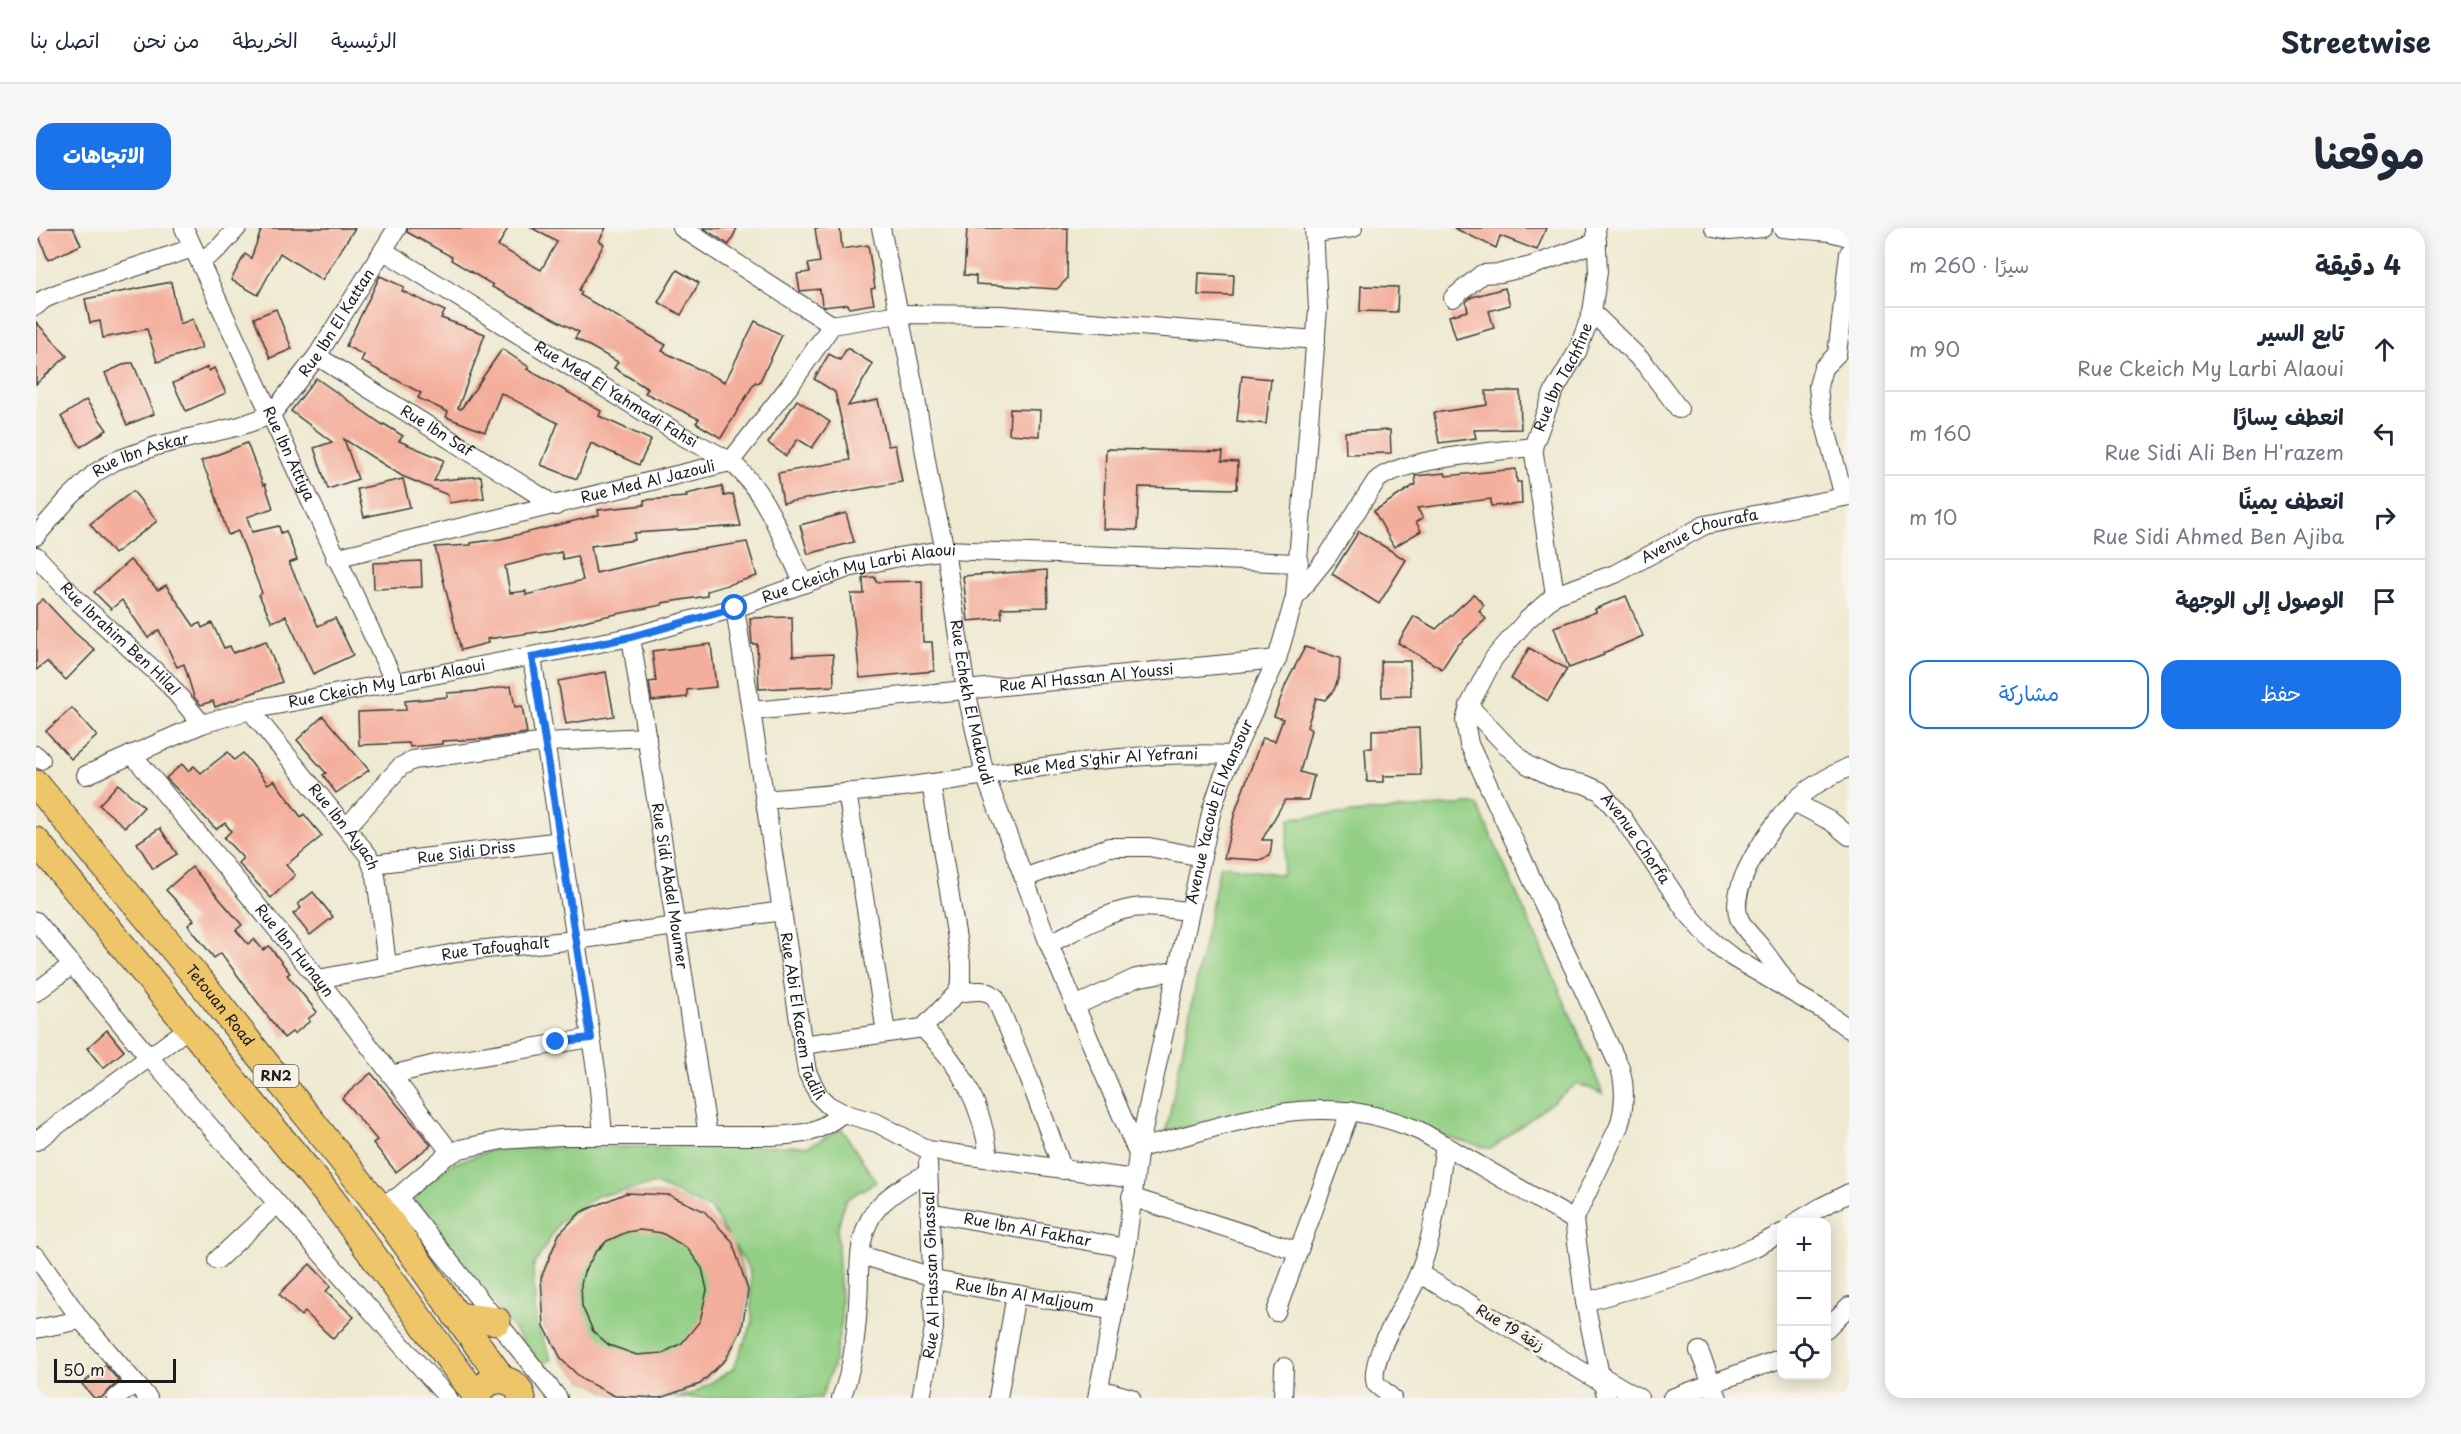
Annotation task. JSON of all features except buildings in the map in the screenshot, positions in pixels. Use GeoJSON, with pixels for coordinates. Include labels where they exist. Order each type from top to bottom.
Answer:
{"type":"FeatureCollection","features":[{"type":"Feature","properties":{"kind":"highway","name":"Tetouan Road"},"geometry":{"type":"LineString","coordinates":[[38,766],[204,987],[388,1201],[456,1316],[521,1389]]}},
{"type":"Feature","properties":{"kind":"highway","name":"RN2"},"geometry":{"type":"LineString","coordinates":[[36,841],[332,1200],[479,1398],[489,1382],[521,1389]]}},
{"type":"Feature","properties":{"kind":"highway"},"geometry":{"type":"LineString","coordinates":[[456,1316],[497,1321]]}},
{"type":"Feature","properties":{"kind":"street","name":"Rue Ibn Attiya"},"geometry":{"type":"LineString","coordinates":[[184,228],[242,350],[258,392],[271,415],[335,558],[394,681]]}},
{"type":"Feature","properties":{"kind":"street"},"geometry":{"type":"LineString","coordinates":[[36,306],[44,299],[63,291],[220,247],[237,228]]}},
{"type":"Feature","properties":{"kind":"street","name":"Rue Ibn El Kattan"},"geometry":{"type":"LineString","coordinates":[[271,415],[317,356],[397,228]]}},
{"type":"Feature","properties":{"kind":"street"},"geometry":{"type":"LineString","coordinates":[[682,228],[832,325],[899,314],[1001,315],[1316,340]]}},
{"type":"Feature","properties":{"kind":"street","name":"Rue Echekh El Makoudi"},"geometry":{"type":"LineString","coordinates":[[881,228],[930,484],[945,550],[966,690],[985,774],[1049,944],[1139,1151]]}},
{"type":"Feature","properties":{"kind":"street"},"geometry":{"type":"LineString","coordinates":[[1315,230],[1353,228]]}},
{"type":"Feature","properties":{"kind":"street"},"geometry":{"type":"LineString","coordinates":[[1714,228],[1729,231],[1763,228]]}},
{"type":"Feature","properties":{"kind":"street"},"geometry":{"type":"LineString","coordinates":[[1782,228],[1830,232],[1849,237]]}},
{"type":"Feature","properties":{"kind":"street","name":"Avenue Yacoub El Mansour"},"geometry":{"type":"LineString","coordinates":[[1098,1393],[1126,1248],[1131,1197],[1139,1151],[1212,809],[1232,755],[1277,659],[1295,597],[1318,309],[1315,230]]}},
{"type":"Feature","properties":{"kind":"street"},"geometry":{"type":"LineString","coordinates":[[1453,298],[1482,274],[1501,273],[1531,266],[1597,235]]}},
{"type":"Feature","properties":{"kind":"street","name":"Rue Ibn Tachfine"},"geometry":{"type":"LineString","coordinates":[[1555,596],[1533,447],[1553,393],[1577,352],[1592,312],[1598,272],[1597,235]]}},
{"type":"Feature","properties":{"kind":"street","name":"Rue Med El Yahmadi Fahsi"},"geometry":{"type":"LineString","coordinates":[[384,251],[681,435],[730,462],[749,481],[762,500],[803,582]]}},
{"type":"Feature","properties":{"kind":"street"},"geometry":{"type":"LineString","coordinates":[[1847,497],[1820,406],[1818,386],[1823,368],[1837,354],[1845,332],[1849,253]]}},
{"type":"Feature","properties":{"kind":"street"},"geometry":{"type":"LineString","coordinates":[[1592,312],[1645,364],[1679,409]]}},
{"type":"Feature","properties":{"kind":"street","name":"Rue Med Al Jazouli"},"geometry":{"type":"LineString","coordinates":[[335,558],[730,462],[791,384],[832,325]]}},
{"type":"Feature","properties":{"kind":"street","name":"Rue Ibn Saf"},"geometry":{"type":"LineString","coordinates":[[317,356],[556,506]]}},
{"type":"Feature","properties":{"kind":"street","name":"Rue Ibn Askar"},"geometry":{"type":"LineString","coordinates":[[36,536],[67,500],[95,473],[115,461],[156,446],[240,426],[271,415]]}},
{"type":"Feature","properties":{"kind":"street"},"geometry":{"type":"LineString","coordinates":[[1295,597],[1327,557],[1380,477],[1408,466],[1533,447]]}},
{"type":"Feature","properties":{"kind":"street","name":"Avenue Chourafa"},"geometry":{"type":"LineString","coordinates":[[1555,596],[1615,574],[1705,525],[1847,497]]}},
{"type":"Feature","properties":{"kind":"street","name":"Rue Ckeich My Larbi Alaoui"},"geometry":{"type":"LineString","coordinates":[[86,775],[202,724],[250,710],[631,637],[735,608],[803,582],[898,556],[945,550],[1299,562]]}},
{"type":"Feature","properties":{"kind":"street","name":"Rue Ibrahim Ben Hilal"},"geometry":{"type":"LineString","coordinates":[[36,556],[79,602],[166,681],[202,724]]}},
{"type":"Feature","properties":{"kind":"street"},"geometry":{"type":"LineString","coordinates":[[1555,596],[1502,646],[1469,706],[1465,721],[1469,744],[1620,1068],[1624,1082],[1624,1109],[1619,1126],[1574,1220],[1586,1302],[1603,1385]]}},
{"type":"Feature","properties":{"kind":"street","name":"Rue Abi El Kacem Tadili"},"geometry":{"type":"LineString","coordinates":[[735,608],[802,1045],[811,1084],[819,1096],[843,1113],[877,1123],[928,1150],[1134,1179]]}},
{"type":"Feature","properties":{"kind":"street","name":"Rue Sidi Abdel Moumer"},"geometry":{"type":"LineString","coordinates":[[631,637],[708,1136]]}},
{"type":"Feature","properties":{"kind":"street"},"geometry":{"type":"LineString","coordinates":[[532,657],[591,1038],[603,1136]]}},
{"type":"Feature","properties":{"kind":"street","name":"Rue Al Hassan Al Youssi"},"geometry":{"type":"LineString","coordinates":[[752,711],[1277,659]]}},
{"type":"Feature","properties":{"kind":"street","name":"Avenue Chorfa"},"geometry":{"type":"LineString","coordinates":[[1469,706],[1528,765],[1557,778],[1584,784],[1600,791],[1622,817],[1685,910],[1713,942],[1732,957],[1791,990],[1849,1029]]}},
{"type":"Feature","properties":{"kind":"street","name":"Rue Ibn Ayach"},"geometry":{"type":"LineString","coordinates":[[250,710],[361,844],[373,864],[387,965]]}},
{"type":"Feature","properties":{"kind":"street"},"geometry":{"type":"LineString","coordinates":[[347,827],[400,767],[412,760],[546,742],[647,737]]}},
{"type":"Feature","properties":{"kind":"street","name":"Rue Ibn Hunayn"},"geometry":{"type":"LineString","coordinates":[[132,754],[318,980],[451,1153]]}},
{"type":"Feature","properties":{"kind":"street","name":"Rue Med S'ghir Al Yefrani"},"geometry":{"type":"LineString","coordinates":[[766,800],[931,783],[985,774],[1140,757],[1189,754],[1232,755]]}},
{"type":"Feature","properties":{"kind":"street"},"geometry":{"type":"LineString","coordinates":[[1791,990],[1778,969],[1742,926],[1736,903],[1740,887],[1755,855],[1794,801],[1849,767]]}},
{"type":"Feature","properties":{"kind":"street"},"geometry":{"type":"LineString","coordinates":[[802,1045],[923,1028],[957,993],[961,982],[961,963],[931,783]]}},
{"type":"Feature","properties":{"kind":"street"},"geometry":{"type":"LineString","coordinates":[[848,792],[885,1032]]}},
{"type":"Feature","properties":{"kind":"street"},"geometry":{"type":"LineString","coordinates":[[1794,801],[1832,822],[1849,836]]}},
{"type":"Feature","properties":{"kind":"street","name":"Rue Sidi Driss"},"geometry":{"type":"LineString","coordinates":[[373,864],[561,841]]}},
{"type":"Feature","properties":{"kind":"street"},"geometry":{"type":"LineString","coordinates":[[1024,878],[1109,847],[1149,847],[1202,857]]}},
{"type":"Feature","properties":{"kind":"street"},"geometry":{"type":"LineString","coordinates":[[1049,944],[1100,919],[1133,908],[1190,911]]}},
{"type":"Feature","properties":{"kind":"street","name":"Rue Tafoughalt"},"geometry":{"type":"LineString","coordinates":[[318,980],[466,951],[576,940],[782,911]]}},
{"type":"Feature","properties":{"kind":"street"},"geometry":{"type":"LineString","coordinates":[[36,921],[148,1056],[448,1398]]}},
{"type":"Feature","properties":{"kind":"street"},"geometry":{"type":"LineString","coordinates":[[36,992],[72,965]]}},
{"type":"Feature","properties":{"kind":"street"},"geometry":{"type":"LineString","coordinates":[[1076,1006],[1136,978],[1179,970]]}},
{"type":"Feature","properties":{"kind":"street"},"geometry":{"type":"LineString","coordinates":[[957,993],[982,990],[989,991],[995,996],[1063,1170]]}},
{"type":"Feature","properties":{"kind":"street"},"geometry":{"type":"LineString","coordinates":[[36,1142],[148,1056],[190,1027]]}},
{"type":"Feature","properties":{"kind":"street"},"geometry":{"type":"LineString","coordinates":[[923,1028],[952,1058],[964,1077],[981,1115],[989,1157]]}},
{"type":"Feature","properties":{"kind":"street"},"geometry":{"type":"LineString","coordinates":[[391,1075],[451,1061],[591,1038]]}},
{"type":"Feature","properties":{"kind":"street"},"geometry":{"type":"LineString","coordinates":[[1139,1151],[1260,1115],[1292,1110],[1350,1111],[1393,1119],[1445,1145],[1574,1220]]}},
{"type":"Feature","properties":{"kind":"street"},"geometry":{"type":"LineString","coordinates":[[1276,1312],[1350,1111]]}},
{"type":"Feature","properties":{"kind":"street"},"geometry":{"type":"LineString","coordinates":[[558,1398],[521,1389],[497,1321],[388,1201],[451,1153],[471,1146],[527,1137],[802,1134],[822,1129],[843,1113]]}},
{"type":"Feature","properties":{"kind":"street"},"geometry":{"type":"LineString","coordinates":[[1392,1398],[1379,1388],[1374,1379],[1375,1371],[1385,1342],[1419,1274],[1428,1245],[1445,1145]]}},
{"type":"Feature","properties":{"kind":"street","name":"Rue Al Hassan Ghassal"},"geometry":{"type":"LineString","coordinates":[[921,1398],[934,1328],[928,1150]]}},
{"type":"Feature","properties":{"kind":"street"},"geometry":{"type":"LineString","coordinates":[[841,1398],[854,1352],[861,1255],[865,1232],[874,1213],[909,1183],[928,1173]]}},
{"type":"Feature","properties":{"kind":"street"},"geometry":{"type":"LineString","coordinates":[[1803,1218],[1849,1194]]}},
{"type":"Feature","properties":{"kind":"street"},"geometry":{"type":"LineString","coordinates":[[1131,1197],[1298,1251]]}},
{"type":"Feature","properties":{"kind":"street"},"geometry":{"type":"LineString","coordinates":[[217,1260],[277,1204]]}},
{"type":"Feature","properties":{"kind":"street","name":"Rue Ibn Al Fakhar"},"geometry":{"type":"LineString","coordinates":[[929,1212],[1126,1248]]}},
{"type":"Feature","properties":{"kind":"street"},"geometry":{"type":"LineString","coordinates":[[1586,1302],[1691,1272],[1755,1247],[1777,1236]]}},
{"type":"Feature","properties":{"kind":"street","name":"Rue Ibn Al Maljoum"},"geometry":{"type":"LineString","coordinates":[[861,1255],[933,1278],[1115,1311]]}},
{"type":"Feature","properties":{"kind":"street"},"geometry":{"type":"LineString","coordinates":[[36,1256],[81,1320],[148,1398]]}},
{"type":"Feature","properties":{"kind":"street","name":"Rue 19 زنقة"},"geometry":{"type":"LineString","coordinates":[[1419,1274],[1603,1385],[1639,1398]]}},
{"type":"Feature","properties":{"kind":"street"},"geometry":{"type":"LineString","coordinates":[[998,1398],[1016,1294]]}},
{"type":"Feature","properties":{"kind":"street"},"geometry":{"type":"LineString","coordinates":[[1830,1326],[1849,1306]]}},
{"type":"Feature","properties":{"kind":"street"},"geometry":{"type":"LineString","coordinates":[[36,1329],[81,1320]]}},
{"type":"Feature","properties":{"kind":"street"},"geometry":{"type":"LineString","coordinates":[[1699,1351],[1715,1391]]}},
{"type":"Feature","properties":{"kind":"street"},"geometry":{"type":"LineString","coordinates":[[1672,1398],[1715,1391],[1777,1361]]}},
{"type":"Feature","properties":{"kind":"street"},"geometry":{"type":"LineString","coordinates":[[1281,1397],[1284,1367]]}},
{"type":"Feature","properties":{"kind":"street"},"geometry":{"type":"LineString","coordinates":[[116,1398],[134,1384]]}},
{"type":"Feature","properties":{"kind":"street"},"geometry":{"type":"LineString","coordinates":[[1098,1393],[1131,1398]]}},
{"type":"Feature","properties":{"kind":"green space"},"geometry":{"type":"Polygon","coordinates":[[[1477,804],[1603,1094],[1577,1083],[1491,1149],[1314,1102],[1166,1131],[1220,865],[1282,875],[1290,818],[1477,804]]]}},
{"type":"Feature","properties":{"kind":"green space"},"geometry":{"type":"Polygon","coordinates":[[[842,1129],[876,1182],[845,1200],[837,1231],[842,1320],[833,1366],[821,1398],[674,1398],[694,1393],[733,1369],[752,1324],[750,1271],[735,1246],[748,1290],[742,1329],[726,1359],[700,1384],[660,1398],[615,1396],[583,1380],[562,1360],[544,1326],[541,1278],[559,1234],[626,1193],[669,1195],[703,1211],[728,1236],[712,1210],[656,1184],[597,1196],[559,1223],[533,1267],[536,1323],[551,1359],[542,1366],[411,1196],[452,1164],[498,1148],[809,1146],[842,1129]]]}},
{"type":"Feature","properties":{"kind":"route"},"geometry":{"type":"LineString","coordinates":[[556,1042],[591,1038],[532,657],[631,637],[735,608]]}}]}
